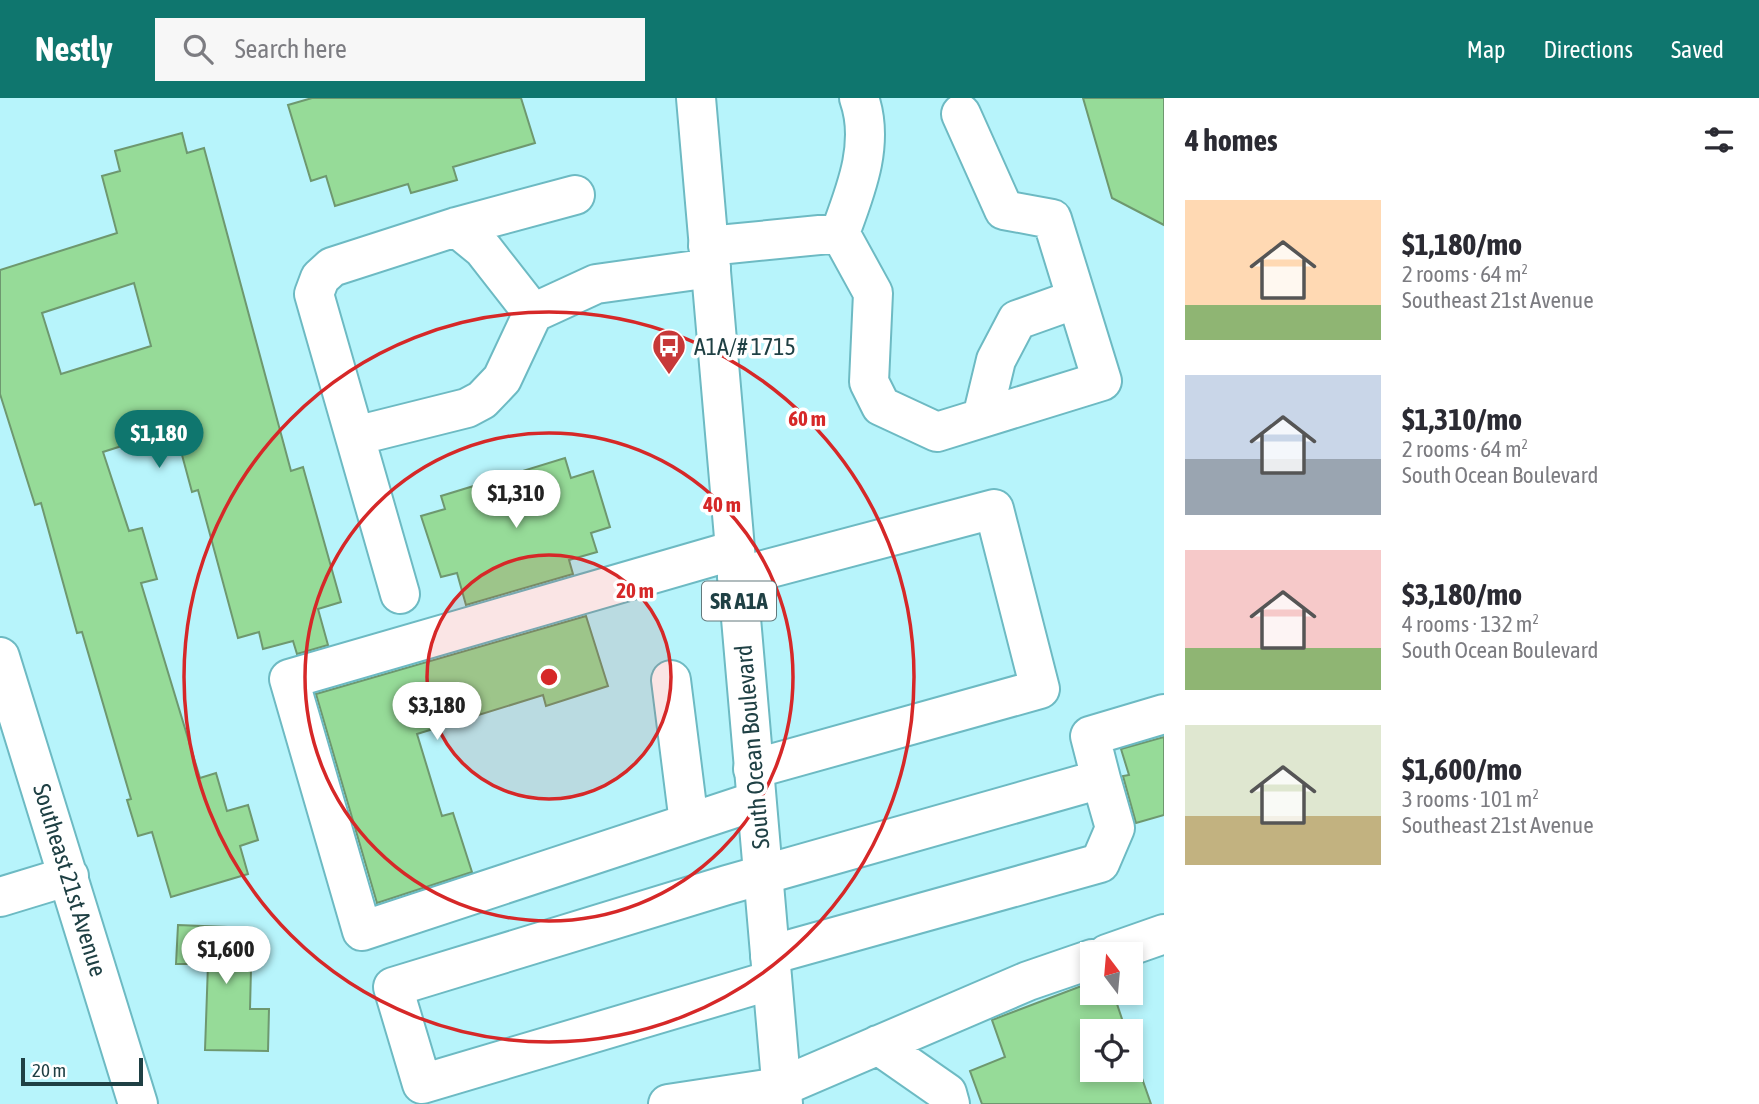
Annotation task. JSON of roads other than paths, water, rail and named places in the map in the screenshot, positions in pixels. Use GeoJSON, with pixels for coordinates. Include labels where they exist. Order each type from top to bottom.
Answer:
{"type":"FeatureCollection","features":[{"type":"Feature","properties":{"kind":"main road","name":"South Ocean Boulevard"},"geometry":{"type":"LineString","coordinates":[[696,98],[782,1096]]}},
{"type":"Feature","properties":{"kind":"main road"},"geometry":{"type":"LineString","coordinates":[[859,98],[865,117],[862,164],[840,233],[873,293],[869,382],[881,405],[937,432],[1102,381],[1052,219],[1004,209],[961,114]]}},
{"type":"Feature","properties":{"kind":"main road"},"geometry":{"type":"LineString","coordinates":[[400,594],[314,294],[320,278],[332,267],[456,227],[575,195]]}},
{"type":"Feature","properties":{"kind":"main road"},"geometry":{"type":"LineString","coordinates":[[456,227],[483,249],[534,313]]}},
{"type":"Feature","properties":{"kind":"main road"},"geometry":{"type":"LineString","coordinates":[[355,436],[467,408],[482,400],[502,379],[534,313],[596,284],[710,257],[840,233]]}},
{"type":"Feature","properties":{"kind":"main road"},"geometry":{"type":"LineString","coordinates":[[982,418],[996,360],[1017,320],[1076,299]]}},
{"type":"Feature","properties":{"kind":"main road"},"geometry":{"type":"LineString","coordinates":[[994,509],[1040,689],[755,785],[689,823],[362,931],[289,679],[736,563],[994,509]]}},
{"type":"Feature","properties":{"kind":"main road","name":"Southeast 21st Avenue"},"geometry":{"type":"LineString","coordinates":[[0,657],[138,1104]]}},
{"type":"Feature","properties":{"kind":"main road"},"geometry":{"type":"LineString","coordinates":[[671,680],[689,823]]}},
{"type":"Feature","properties":{"kind":"main road"},"geometry":{"type":"LineString","coordinates":[[1101,779],[763,875],[393,987],[422,1084],[771,967],[1100,863],[1115,828],[1090,736],[1164,714]]}},
{"type":"Feature","properties":{"kind":"main road"},"geometry":{"type":"LineString","coordinates":[[0,897],[69,876]]}},
{"type":"Feature","properties":{"kind":"main road"},"geometry":{"type":"LineString","coordinates":[[1141,942],[1164,934]]}},
{"type":"Feature","properties":{"kind":"main road"},"geometry":{"type":"LineString","coordinates":[[668,1104],[782,1096],[878,1045],[1028,981],[1080,963]]}},
{"type":"Feature","properties":{"kind":"main road"},"geometry":{"type":"LineString","coordinates":[[878,1045],[947,1093],[950,1104]]}},
{"type":"Feature","properties":{"kind":"place","name":"A1A/# 1715"},"geometry":{"type":"Point","coordinates":[669,376]}}]}
